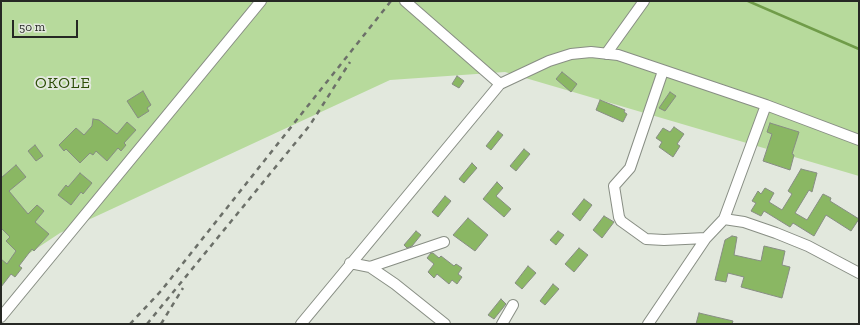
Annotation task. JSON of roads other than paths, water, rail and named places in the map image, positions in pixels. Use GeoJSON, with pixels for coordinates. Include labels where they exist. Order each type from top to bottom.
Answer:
{"type":"FeatureCollection","features":[{"type":"Feature","properties":{"kind":"street"},"geometry":{"type":"LineString","coordinates":[[1,317],[261,1]]}},
{"type":"Feature","properties":{"kind":"street"},"geometry":{"type":"LineString","coordinates":[[405,1],[500,84]]}},
{"type":"Feature","properties":{"kind":"street"},"geometry":{"type":"LineString","coordinates":[[606,54],[644,1]]}},
{"type":"Feature","properties":{"kind":"street"},"geometry":{"type":"LineString","coordinates":[[301,324],[350,263],[500,84],[549,61],[571,54],[591,52],[618,55],[766,105],[859,140]]}},
{"type":"Feature","properties":{"kind":"street"},"geometry":{"type":"LineString","coordinates":[[663,70],[630,168],[614,186],[619,217],[622,221],[646,239],[664,240],[706,238]]}},
{"type":"Feature","properties":{"kind":"street"},"geometry":{"type":"LineString","coordinates":[[648,324],[706,238],[724,219],[766,105]]}},
{"type":"Feature","properties":{"kind":"street"},"geometry":{"type":"LineString","coordinates":[[724,219],[744,222],[776,233],[808,246],[859,273]]}},
{"type":"Feature","properties":{"kind":"street"},"geometry":{"type":"LineString","coordinates":[[370,267],[444,242]]}},
{"type":"Feature","properties":{"kind":"street"},"geometry":{"type":"LineString","coordinates":[[350,263],[370,267],[395,284],[445,324]]}},
{"type":"Feature","properties":{"kind":"street"},"geometry":{"type":"LineString","coordinates":[[502,324],[513,305]]}},
{"type":"Feature","properties":{"kind":"waterway"},"geometry":{"type":"LineString","coordinates":[[748,1],[859,49]]}},
{"type":"Feature","properties":{"kind":"railway"},"geometry":{"type":"LineString","coordinates":[[130,324],[161,291],[391,1]]}},
{"type":"Feature","properties":{"kind":"railway"},"geometry":{"type":"LineString","coordinates":[[147,324],[310,125],[350,62]]}},
{"type":"Feature","properties":{"kind":"railway"},"geometry":{"type":"LineString","coordinates":[[161,324],[183,288]]}},
{"type":"Feature","properties":{"kind":"district","name":"OKOLE"},"geometry":{"type":"Point","coordinates":[63,83]}}]}
